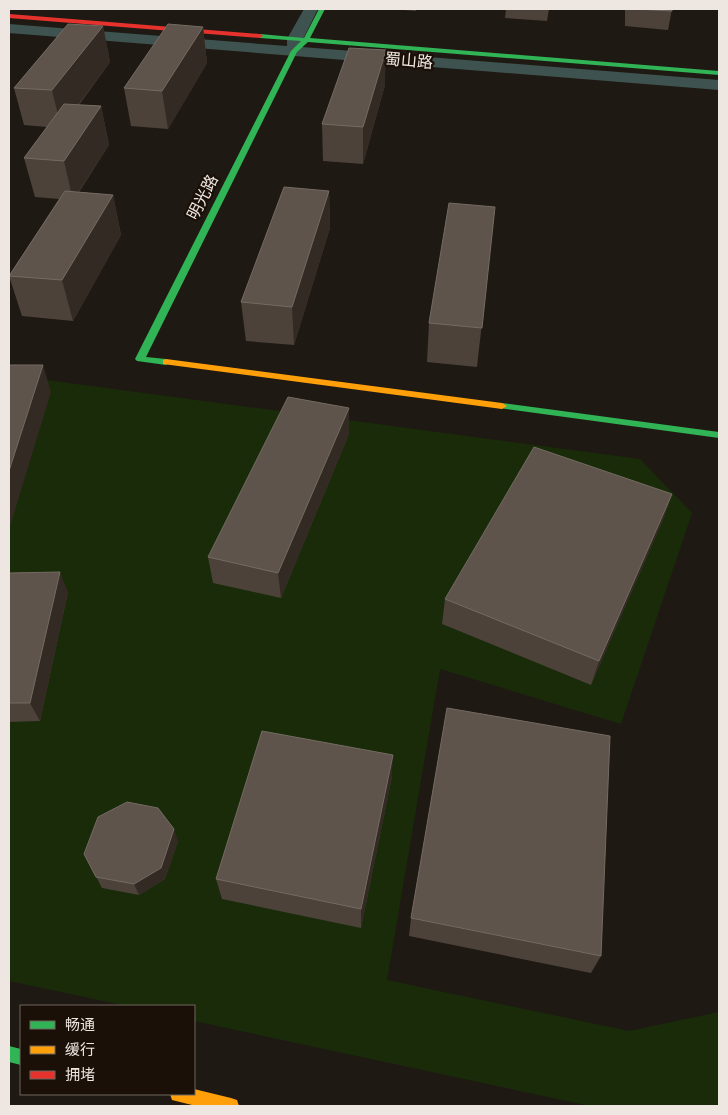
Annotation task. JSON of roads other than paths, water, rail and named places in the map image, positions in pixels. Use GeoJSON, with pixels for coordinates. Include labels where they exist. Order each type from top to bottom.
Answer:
{"type":"FeatureCollection","features":[{"type":"Feature","properties":{"kind":"street","name":"明光路"},"geometry":{"type":"LineString","coordinates":[[311,9],[298,43],[140,359],[719,434]]}},
{"type":"Feature","properties":{"kind":"street","name":"明光路"},"geometry":{"type":"LineString","coordinates":[[298,43],[322,9]]}},
{"type":"Feature","properties":{"kind":"street","name":"蜀山路"},"geometry":{"type":"LineString","coordinates":[[9,16],[719,85]]}},
{"type":"Feature","properties":{"kind":"street","name":"蜀山路"},"geometry":{"type":"LineString","coordinates":[[9,29],[298,43],[719,72]]}},
{"type":"Feature","properties":{"kind":"street"},"geometry":{"type":"LineString","coordinates":[[182,1095],[231,1106]]}}]}
